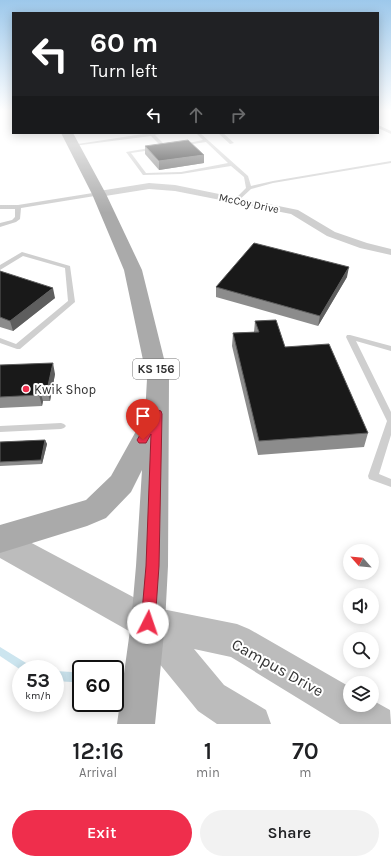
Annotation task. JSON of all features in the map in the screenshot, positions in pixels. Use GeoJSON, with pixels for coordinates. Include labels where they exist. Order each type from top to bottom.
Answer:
{"type":"FeatureCollection","features":[{"type":"Feature","properties":{"kind":"main road","name":"KS 156"},"geometry":{"type":"LineString","coordinates":[[73,145],[99,194],[132,270],[158,379],[152,566],[148,623],[136,724]]}},
{"type":"Feature","properties":{"kind":"main road"},"geometry":{"type":"LineString","coordinates":[[0,540],[88,513],[96,509],[121,484],[157,414]]}},
{"type":"Feature","properties":{"kind":"main road","name":"Campus Drive"},"geometry":{"type":"LineString","coordinates":[[0,540],[148,623],[238,641],[376,724]]}},
{"type":"Feature","properties":{"kind":"main road","name":"Campus Drive"},"geometry":{"type":"LineString","coordinates":[[148,623],[210,698],[252,724]]}},
{"type":"Feature","properties":{"kind":"street","name":"McCoy Drive"},"geometry":{"type":"LineString","coordinates":[[99,194],[149,186],[175,188],[237,200],[294,212],[331,234],[364,246],[391,252]]}},
{"type":"Feature","properties":{"kind":"lane"},"geometry":{"type":"LineString","coordinates":[[180,145],[128,152],[145,174],[181,173],[232,164]]}},
{"type":"Feature","properties":{"kind":"lane"},"geometry":{"type":"LineString","coordinates":[[211,145],[246,177],[249,188]]}},
{"type":"Feature","properties":{"kind":"lane"},"geometry":{"type":"LineString","coordinates":[[237,200],[249,188],[273,182],[391,162]]}},
{"type":"Feature","properties":{"kind":"lane"},"geometry":{"type":"LineString","coordinates":[[0,207],[18,207],[99,194]]}},
{"type":"Feature","properties":{"kind":"lane"},"geometry":{"type":"LineString","coordinates":[[0,224],[14,221],[18,218],[18,207]]}},
{"type":"Feature","properties":{"kind":"lane"},"geometry":{"type":"LineString","coordinates":[[0,268],[22,254],[68,267],[72,302],[17,347],[0,340]]}},
{"type":"Feature","properties":{"kind":"lane"},"geometry":{"type":"LineString","coordinates":[[391,349],[350,337],[391,421],[373,476],[391,483]]}},
{"type":"Feature","properties":{"kind":"lane"},"geometry":{"type":"LineString","coordinates":[[0,429],[61,426]]}},
{"type":"Feature","properties":{"kind":"building"},"geometry":{"type":"Polygon","coordinates":[[[193,145],[204,155],[159,161],[145,146],[193,145]]]}},
{"type":"Feature","properties":{"kind":"building"},"geometry":{"type":"Polygon","coordinates":[[[254,243],[349,267],[320,316],[216,287],[254,243]]]}},
{"type":"Feature","properties":{"kind":"building"},"geometry":{"type":"Polygon","coordinates":[[[0,271],[53,288],[10,321],[0,317],[0,271]]]}},
{"type":"Feature","properties":{"kind":"building"},"geometry":{"type":"Polygon","coordinates":[[[276,320],[285,347],[329,344],[368,433],[259,441],[233,333],[259,332],[255,321],[276,320]]]}},
{"type":"Feature","properties":{"kind":"building"},"geometry":{"type":"Polygon","coordinates":[[[53,363],[47,390],[40,390],[39,395],[0,397],[0,365],[53,363]]]}},
{"type":"Feature","properties":{"kind":"building"},"geometry":{"type":"Polygon","coordinates":[[[45,440],[41,460],[0,462],[0,442],[45,440]]]}},
{"type":"Feature","properties":{"kind":"waterway"},"geometry":{"type":"LineString","coordinates":[[0,651],[14,660]]}},
{"type":"Feature","properties":{"kind":"waterway"},"geometry":{"type":"LineString","coordinates":[[64,677],[72,677]]}},
{"type":"Feature","properties":{"kind":"place","name":"Kwik Shop"},"geometry":{"type":"Point","coordinates":[26,389]}},
{"type":"Feature","properties":{"kind":"route"},"geometry":{"type":"LineString","coordinates":[[143,440],[157,414],[152,566],[148,623]]}}]}
